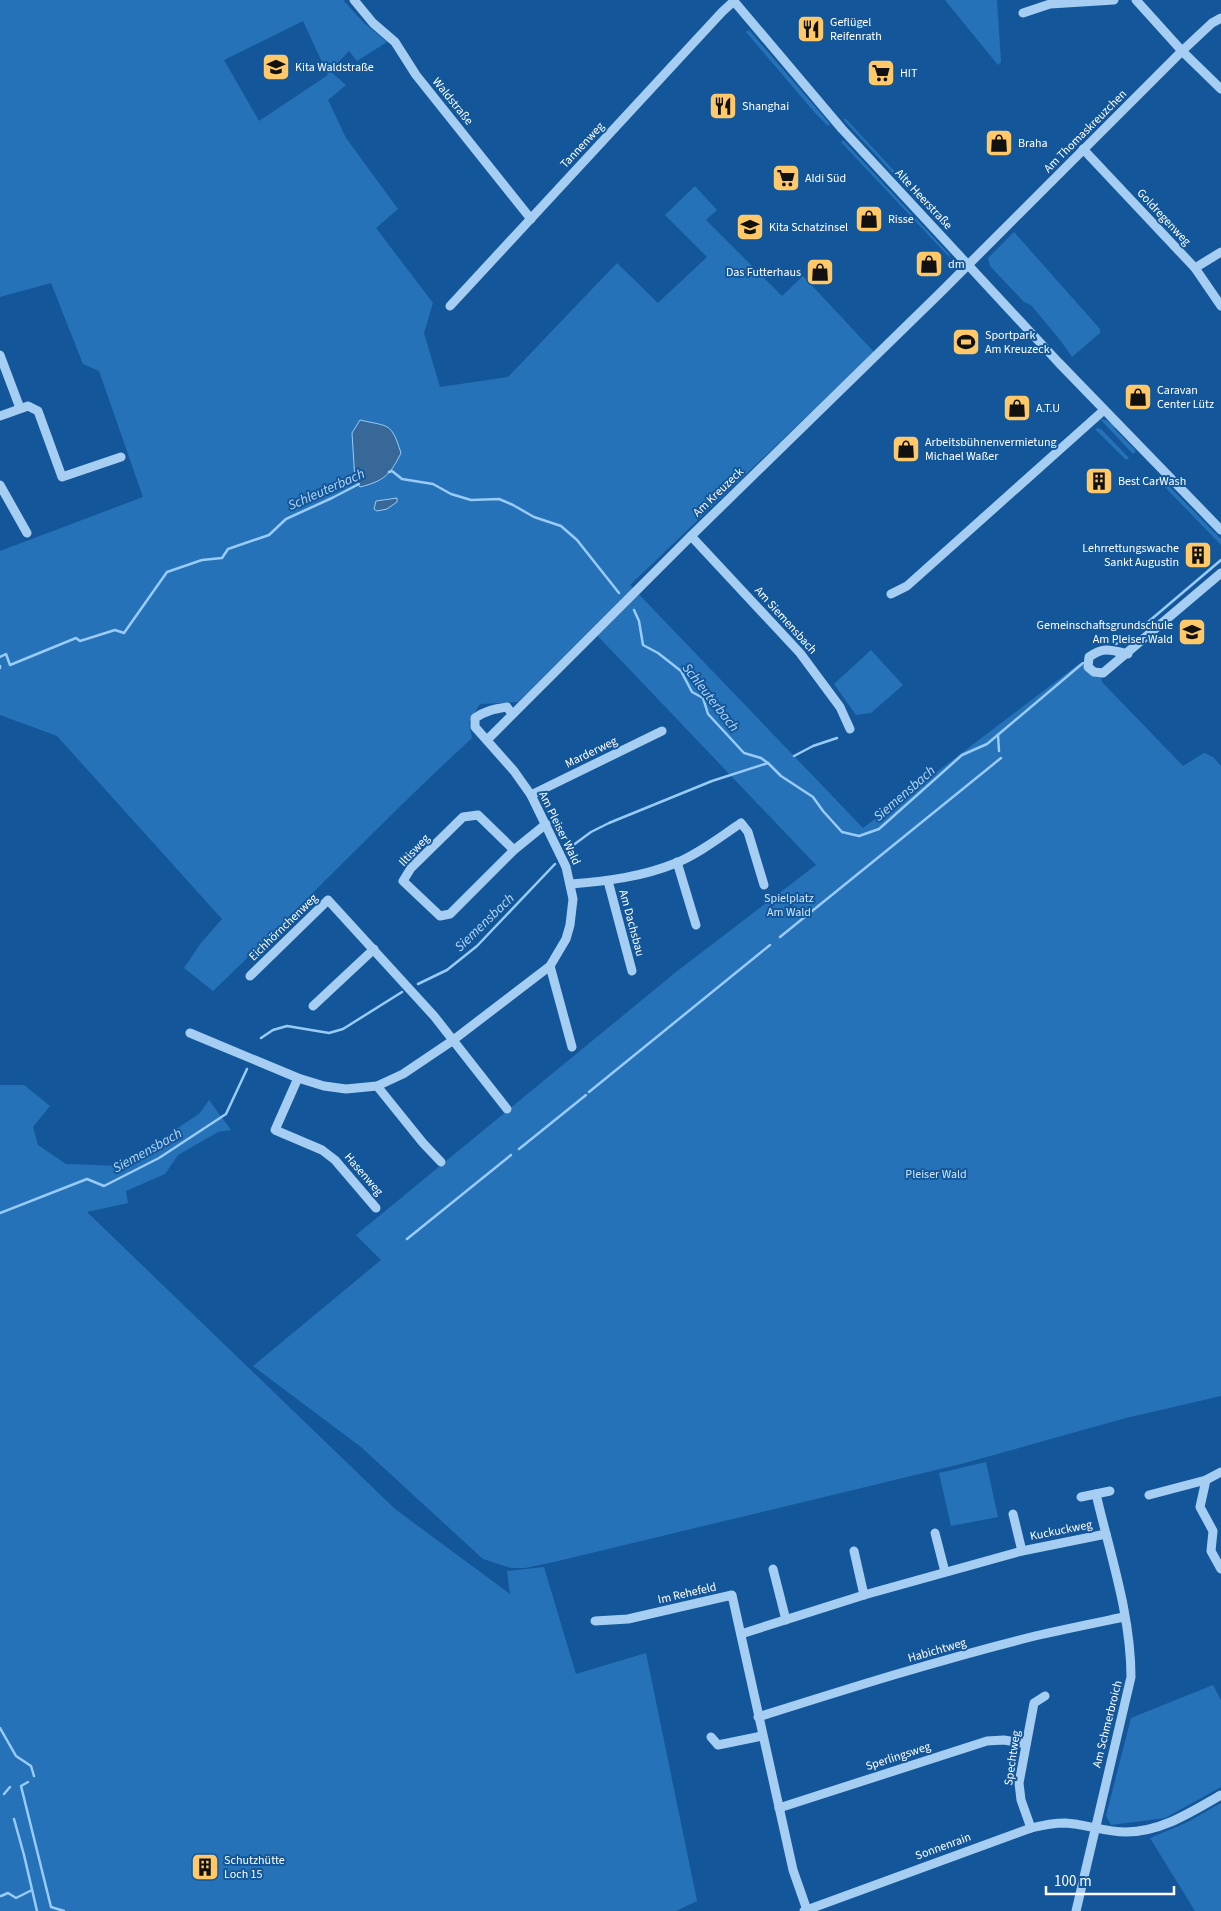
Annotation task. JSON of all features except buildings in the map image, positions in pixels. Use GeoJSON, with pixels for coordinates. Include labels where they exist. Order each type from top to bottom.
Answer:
{"type":"FeatureCollection","features":[{"type":"Feature","properties":{"kind":"street","name":"Waldstraße"},"geometry":{"type":"LineString","coordinates":[[354,0],[373,23],[395,42],[416,75],[531,218]]}},
{"type":"Feature","properties":{"kind":"street"},"geometry":{"type":"LineString","coordinates":[[1023,13],[1050,4],[1114,0]]}},
{"type":"Feature","properties":{"kind":"street"},"geometry":{"type":"LineString","coordinates":[[1136,0],[1182,51],[1221,89]]}},
{"type":"Feature","properties":{"kind":"street","name":"Tannenweg"},"geometry":{"type":"LineString","coordinates":[[450,306],[734,1]]}},
{"type":"Feature","properties":{"kind":"street","name":"Alte Heerstraße"},"geometry":{"type":"LineString","coordinates":[[734,1],[842,129],[1104,410],[1221,530]]}},
{"type":"Feature","properties":{"kind":"street","name":"Am Thomaskreuzchen"},"geometry":{"type":"LineString","coordinates":[[968,264],[1182,51],[1212,22],[1221,18]]}},
{"type":"Feature","properties":{"kind":"street","name":"Goldregenweg"},"geometry":{"type":"LineString","coordinates":[[1083,149],[1195,268],[1221,306]]}},
{"type":"Feature","properties":{"kind":"street"},"geometry":{"type":"LineString","coordinates":[[1195,268],[1221,252]]}},
{"type":"Feature","properties":{"kind":"street","name":"Am Kreuzeck"},"geometry":{"type":"LineString","coordinates":[[487,740],[691,536],[968,264]]}},
{"type":"Feature","properties":{"kind":"street"},"geometry":{"type":"LineString","coordinates":[[0,355],[20,408]]}},
{"type":"Feature","properties":{"kind":"street"},"geometry":{"type":"LineString","coordinates":[[0,416],[28,406],[38,411],[62,478],[121,457]]}},
{"type":"Feature","properties":{"kind":"street"},"geometry":{"type":"LineString","coordinates":[[891,594],[907,586],[1104,410]]}},
{"type":"Feature","properties":{"kind":"street"},"geometry":{"type":"LineString","coordinates":[[0,485],[27,533]]}},
{"type":"Feature","properties":{"kind":"street","name":"Am Siemensbach"},"geometry":{"type":"LineString","coordinates":[[691,536],[800,653],[840,707],[850,729]]}},
{"type":"Feature","properties":{"kind":"street"},"geometry":{"type":"LineString","coordinates":[[1128,654],[1221,573]]}},
{"type":"Feature","properties":{"kind":"street","name":"Am Pleiser Wald"},"geometry":{"type":"LineString","coordinates":[[190,1033],[298,1078],[324,1086],[346,1089],[378,1086],[403,1074],[452,1041],[550,966],[566,939],[570,925],[574,899],[566,867],[531,795],[514,771],[475,727],[475,718],[482,713],[507,707],[512,714]]}},
{"type":"Feature","properties":{"kind":"street","name":"Marderweg"},"geometry":{"type":"LineString","coordinates":[[531,795],[662,731]]}},
{"type":"Feature","properties":{"kind":"street","name":"Iltisweg"},"geometry":{"type":"LineString","coordinates":[[514,850],[478,815],[463,817],[411,868],[403,881],[440,916],[450,914],[514,850],[546,824]]}},
{"type":"Feature","properties":{"kind":"street","name":"Am Dachsbau"},"geometry":{"type":"LineString","coordinates":[[571,884],[608,881],[648,873],[677,862],[706,847],[741,823],[748,832],[764,885]]}},
{"type":"Feature","properties":{"kind":"street"},"geometry":{"type":"LineString","coordinates":[[677,862],[696,925]]}},
{"type":"Feature","properties":{"kind":"street","name":"Am Dachsbau"},"geometry":{"type":"LineString","coordinates":[[608,881],[632,971]]}},
{"type":"Feature","properties":{"kind":"street","name":"Eichhörnchenweg"},"geometry":{"type":"LineString","coordinates":[[250,976],[328,900],[434,1016],[452,1041]]}},
{"type":"Feature","properties":{"kind":"street"},"geometry":{"type":"LineString","coordinates":[[313,1006],[374,950]]}},
{"type":"Feature","properties":{"kind":"street"},"geometry":{"type":"LineString","coordinates":[[550,966],[572,1047]]}},
{"type":"Feature","properties":{"kind":"street"},"geometry":{"type":"LineString","coordinates":[[452,1041],[507,1109]]}},
{"type":"Feature","properties":{"kind":"street","name":"Hasenweg"},"geometry":{"type":"LineString","coordinates":[[298,1078],[275,1130],[322,1150],[335,1160],[376,1208]]}},
{"type":"Feature","properties":{"kind":"street"},"geometry":{"type":"LineString","coordinates":[[378,1086],[423,1143],[441,1162]]}},
{"type":"Feature","properties":{"kind":"street"},"geometry":{"type":"LineString","coordinates":[[1149,1495],[1206,1480],[1221,1472]]}},
{"type":"Feature","properties":{"kind":"street"},"geometry":{"type":"LineString","coordinates":[[1206,1480],[1200,1507],[1213,1531],[1211,1551],[1221,1569]]}},
{"type":"Feature","properties":{"kind":"street"},"geometry":{"type":"LineString","coordinates":[[1081,1497],[1110,1491]]}},
{"type":"Feature","properties":{"kind":"street","name":"Kuckuckweg"},"geometry":{"type":"LineString","coordinates":[[741,1634],[864,1595],[1022,1551],[1107,1538],[1096,1494]]}},
{"type":"Feature","properties":{"kind":"street","name":"Kuckuckweg"},"geometry":{"type":"LineString","coordinates":[[1013,1514],[1022,1551]]}},
{"type":"Feature","properties":{"kind":"street"},"geometry":{"type":"LineString","coordinates":[[935,1532],[945,1572]]}},
{"type":"Feature","properties":{"kind":"street","name":"Am Schmerbroich"},"geometry":{"type":"LineString","coordinates":[[1076,1911],[1131,1677],[1130,1643],[1107,1538]]}},
{"type":"Feature","properties":{"kind":"street"},"geometry":{"type":"LineString","coordinates":[[854,1551],[864,1595]]}},
{"type":"Feature","properties":{"kind":"street"},"geometry":{"type":"LineString","coordinates":[[773,1569],[786,1620]]}},
{"type":"Feature","properties":{"kind":"street","name":"Im Rehefeld"},"geometry":{"type":"LineString","coordinates":[[594,1621],[628,1619],[732,1596],[793,1870],[805,1910]]}},
{"type":"Feature","properties":{"kind":"street","name":"Habichtweg"},"geometry":{"type":"LineString","coordinates":[[758,1717],[964,1655],[1035,1636],[1124,1616]]}},
{"type":"Feature","properties":{"kind":"street","name":"Spechtweg"},"geometry":{"type":"LineString","coordinates":[[1031,1828],[1021,1800],[1019,1784],[1034,1704],[1045,1696]]}},
{"type":"Feature","properties":{"kind":"street"},"geometry":{"type":"LineString","coordinates":[[711,1737],[718,1745],[762,1736]]}},
{"type":"Feature","properties":{"kind":"street","name":"Sperlingsweg"},"geometry":{"type":"LineString","coordinates":[[779,1808],[987,1740],[1004,1740],[1026,1744]]}},
{"type":"Feature","properties":{"kind":"street","name":"Sonnenrain"},"geometry":{"type":"LineString","coordinates":[[805,1910],[1031,1828],[1066,1823],[1094,1829],[1125,1832],[1156,1828],[1179,1819],[1221,1796]]}},
{"type":"Feature","properties":{"kind":"green space"},"geometry":{"type":"Polygon","coordinates":[[[0,0],[343,0],[364,23],[387,42],[357,61],[349,51],[330,71],[346,85],[328,100],[346,138],[398,209],[376,228],[433,303],[424,333],[440,387],[508,377],[617,263],[658,303],[707,257],[665,215],[695,186],[717,210],[706,220],[782,296],[803,276],[874,352],[630,585],[863,828],[1080,663],[1101,674],[1102,682],[1183,766],[1204,753],[1213,757],[1221,766],[1221,1396],[1126,1418],[965,1463],[554,1562],[525,1568],[511,1568],[483,1559],[361,1447],[253,1366],[381,1260],[356,1235],[676,972],[816,865],[592,630],[518,702],[480,704],[469,722],[472,738],[406,800],[213,991],[184,968],[201,943],[222,919],[57,736],[0,715],[0,551],[143,497],[99,371],[83,364],[51,283],[0,297],[0,0]],[[303,21],[224,60],[259,121],[328,75],[303,21]],[[352,434],[354,452],[401,453],[352,434]]]}},
{"type":"Feature","properties":{"kind":"green space"},"geometry":{"type":"Polygon","coordinates":[[[945,0],[997,0],[1001,62],[998,65],[945,0]]]}},
{"type":"Feature","properties":{"kind":"green space"},"geometry":{"type":"Polygon","coordinates":[[[749,30],[830,124],[828,126],[746,32],[749,30]]]}},
{"type":"Feature","properties":{"kind":"green space"},"geometry":{"type":"Polygon","coordinates":[[[843,119],[846,119],[910,188],[908,190],[843,119]]]}},
{"type":"Feature","properties":{"kind":"green space"},"geometry":{"type":"Polygon","coordinates":[[[843,140],[949,254],[950,258],[841,142],[843,140]]]}},
{"type":"Feature","properties":{"kind":"green space"},"geometry":{"type":"Polygon","coordinates":[[[1014,232],[1100,329],[1100,333],[1072,357],[1031,305],[1024,302],[990,266],[988,258],[1014,232]]]}},
{"type":"Feature","properties":{"kind":"green space"},"geometry":{"type":"Polygon","coordinates":[[[1100,419],[1106,420],[1115,426],[1115,429],[1136,451],[1133,454],[1100,419]]]}},
{"type":"Feature","properties":{"kind":"green space"},"geometry":{"type":"Polygon","coordinates":[[[1098,428],[1129,458],[1126,460],[1095,429],[1098,428]]]}},
{"type":"Feature","properties":{"kind":"green space"},"geometry":{"type":"Polygon","coordinates":[[[1168,485],[1221,539],[1221,545],[1164,486],[1168,485]]]}},
{"type":"Feature","properties":{"kind":"green space"},"geometry":{"type":"Polygon","coordinates":[[[871,650],[903,685],[871,713],[856,715],[834,684],[871,650]]]}},
{"type":"Feature","properties":{"kind":"green space"},"geometry":{"type":"Polygon","coordinates":[[[0,1085],[24,1085],[50,1106],[33,1127],[38,1145],[66,1164],[122,1166],[200,1113],[209,1100],[231,1130],[218,1132],[178,1155],[165,1174],[126,1191],[128,1203],[87,1212],[395,1509],[510,1594],[507,1571],[544,1567],[576,1674],[646,1653],[697,1901],[676,1911],[0,1911],[0,1085]]]}},
{"type":"Feature","properties":{"kind":"green space"},"geometry":{"type":"Polygon","coordinates":[[[986,1462],[998,1517],[951,1526],[939,1473],[986,1462]]]}},
{"type":"Feature","properties":{"kind":"green space"},"geometry":{"type":"Polygon","coordinates":[[[1213,1685],[1221,1700],[1221,1787],[1165,1818],[1111,1825],[1106,1816],[1131,1718],[1213,1685]]]}},
{"type":"Feature","properties":{"kind":"green space"},"geometry":{"type":"Polygon","coordinates":[[[1221,1803],[1221,1911],[1195,1911],[1150,1838],[1186,1823],[1221,1803]]]}},
{"type":"Feature","properties":{"kind":"shaded area"},"geometry":{"type":"Polygon","coordinates":[[[360,420],[384,425],[392,431],[401,453],[390,472],[375,482],[360,487],[355,481],[352,433],[360,420]]]}},
{"type":"Feature","properties":{"kind":"shaded area"},"geometry":{"type":"Polygon","coordinates":[[[397,498],[397,502],[387,509],[377,511],[374,509],[376,501],[397,498]]]}},
{"type":"Feature","properties":{"kind":"waterway","name":"Schleuterbach"},"geometry":{"type":"LineString","coordinates":[[389,472],[392,471],[402,479],[433,484],[451,494],[471,500],[499,499],[534,517],[561,526],[577,540],[619,593]]}},
{"type":"Feature","properties":{"kind":"waterway","name":"Schleuterbach"},"geometry":{"type":"LineString","coordinates":[[0,657],[6,654],[10,665],[76,638],[80,641],[115,630],[124,633],[167,572],[202,560],[222,558],[228,549],[269,535],[286,519],[359,484]]}},
{"type":"Feature","properties":{"kind":"waterway","name":"Siemensbach"},"geometry":{"type":"LineString","coordinates":[[1141,628],[1221,560]]}},
{"type":"Feature","properties":{"kind":"waterway","name":"Schleuterbach"},"geometry":{"type":"LineString","coordinates":[[634,610],[639,621],[643,645],[658,653],[681,671],[692,692],[703,698],[708,714],[744,753],[761,758],[768,763]]}},
{"type":"Feature","properties":{"kind":"waterway","name":"Siemensbach"},"geometry":{"type":"LineString","coordinates":[[1116,644],[1130,636]]}},
{"type":"Feature","properties":{"kind":"waterway","name":"Siemensbach"},"geometry":{"type":"LineString","coordinates":[[568,849],[591,832],[609,823],[712,781],[768,763],[781,776],[813,797],[842,832],[859,836],[879,829],[962,755],[987,744],[1083,663]]}},
{"type":"Feature","properties":{"kind":"waterway"},"geometry":{"type":"LineString","coordinates":[[998,735],[999,751]]}},
{"type":"Feature","properties":{"kind":"waterway"},"geometry":{"type":"LineString","coordinates":[[794,756],[813,746],[837,738]]}},
{"type":"Feature","properties":{"kind":"waterway"},"geometry":{"type":"LineString","coordinates":[[780,937],[1001,758]]}},
{"type":"Feature","properties":{"kind":"waterway","name":"Siemensbach"},"geometry":{"type":"LineString","coordinates":[[418,984],[447,970],[477,946],[555,864]]}},
{"type":"Feature","properties":{"kind":"waterway"},"geometry":{"type":"LineString","coordinates":[[589,1092],[770,945]]}},
{"type":"Feature","properties":{"kind":"waterway","name":"Siemensbach"},"geometry":{"type":"LineString","coordinates":[[261,1038],[273,1030],[287,1026],[329,1033],[343,1029],[402,992]]}},
{"type":"Feature","properties":{"kind":"waterway","name":"Siemensbach"},"geometry":{"type":"LineString","coordinates":[[0,1213],[87,1179],[104,1186],[159,1158],[226,1114],[247,1069]]}},
{"type":"Feature","properties":{"kind":"waterway"},"geometry":{"type":"LineString","coordinates":[[519,1149],[586,1095]]}},
{"type":"Feature","properties":{"kind":"waterway"},"geometry":{"type":"LineString","coordinates":[[407,1239],[511,1155]]}},
{"type":"Feature","properties":{"kind":"waterway"},"geometry":{"type":"LineString","coordinates":[[0,1728],[16,1756],[31,1766],[34,1776]]}},
{"type":"Feature","properties":{"kind":"waterway"},"geometry":{"type":"LineString","coordinates":[[28,1782],[21,1786],[51,1907],[64,1911]]}},
{"type":"Feature","properties":{"kind":"waterway"},"geometry":{"type":"LineString","coordinates":[[4,1794],[10,1787]]}},
{"type":"Feature","properties":{"kind":"waterway"},"geometry":{"type":"LineString","coordinates":[[14,1819],[37,1911]]}},
{"type":"Feature","properties":{"kind":"waterway"},"geometry":{"type":"LineString","coordinates":[[1,1896],[8,1893],[16,1898],[32,1890]]}},
{"type":"Feature","properties":{"kind":"place","name":"Geflügel Reifenrath"},"geometry":{"type":"Point","coordinates":[811,29]}},
{"type":"Feature","properties":{"kind":"place","name":"Kita Waldstraße"},"geometry":{"type":"Point","coordinates":[276,67]}},
{"type":"Feature","properties":{"kind":"place","name":"HIT"},"geometry":{"type":"Point","coordinates":[881,73]}},
{"type":"Feature","properties":{"kind":"place","name":"Shanghai"},"geometry":{"type":"Point","coordinates":[723,106]}},
{"type":"Feature","properties":{"kind":"place","name":"Braha"},"geometry":{"type":"Point","coordinates":[999,143]}},
{"type":"Feature","properties":{"kind":"place","name":"Aldi Süd"},"geometry":{"type":"Point","coordinates":[786,178]}},
{"type":"Feature","properties":{"kind":"place","name":"Risse"},"geometry":{"type":"Point","coordinates":[869,219]}},
{"type":"Feature","properties":{"kind":"place","name":"Kita Schatzinsel"},"geometry":{"type":"Point","coordinates":[750,227]}},
{"type":"Feature","properties":{"kind":"place","name":"dm"},"geometry":{"type":"Point","coordinates":[929,264]}},
{"type":"Feature","properties":{"kind":"place","name":"Das Futterhaus"},"geometry":{"type":"Point","coordinates":[820,272]}},
{"type":"Feature","properties":{"kind":"place","name":"Sportpark Am Kreuzeck"},"geometry":{"type":"Point","coordinates":[966,342]}},
{"type":"Feature","properties":{"kind":"place","name":"Caravan Center Lütz"},"geometry":{"type":"Point","coordinates":[1138,397]}},
{"type":"Feature","properties":{"kind":"place","name":"A.T.U"},"geometry":{"type":"Point","coordinates":[1017,408]}},
{"type":"Feature","properties":{"kind":"place","name":"Arbeitsbühnenvermietung Michael Waßer"},"geometry":{"type":"Point","coordinates":[906,449]}},
{"type":"Feature","properties":{"kind":"place","name":"Best CarWash"},"geometry":{"type":"Point","coordinates":[1099,481]}},
{"type":"Feature","properties":{"kind":"place","name":"Lehrrettungswache Sankt Augustin"},"geometry":{"type":"Point","coordinates":[1198,555]}},
{"type":"Feature","properties":{"kind":"place","name":"Gemeinschaftsgrundschule Am Pleiser Wald"},"geometry":{"type":"Point","coordinates":[1192,632]}},
{"type":"Feature","properties":{"kind":"place","name":"Schutzhütte Loch 15"},"geometry":{"type":"Point","coordinates":[205,1867]}},
{"type":"Feature","properties":{"kind":"park label","name":"Spielplatz Am Wald"},"geometry":{"type":"Point","coordinates":[789,905]}},
{"type":"Feature","properties":{"kind":"park label","name":"Pleiser Wald"},"geometry":{"type":"Point","coordinates":[936,1174]}}]}
